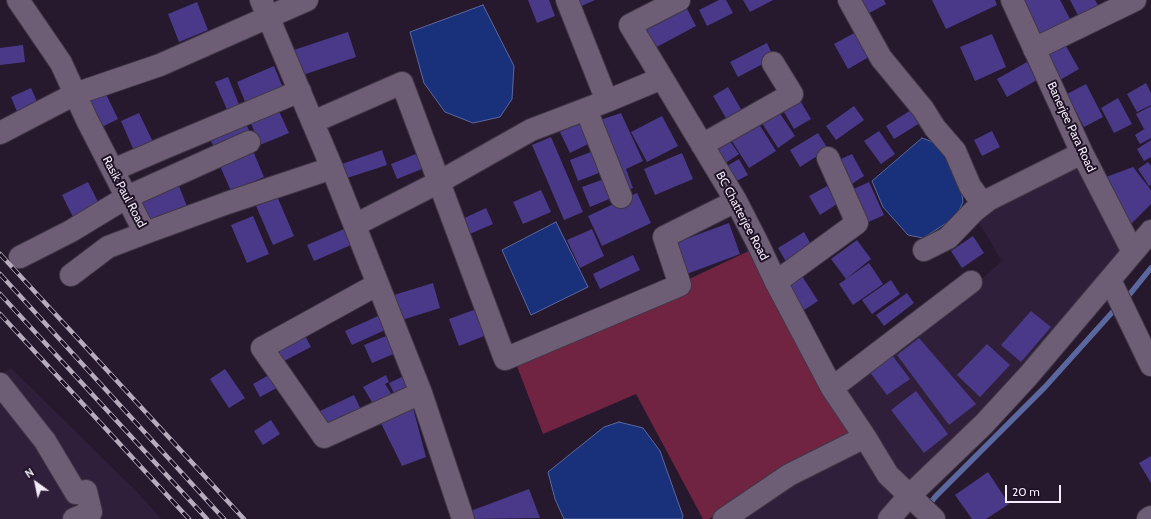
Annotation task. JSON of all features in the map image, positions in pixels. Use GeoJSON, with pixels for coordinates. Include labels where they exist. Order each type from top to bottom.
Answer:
{"type":"FeatureCollection","features":[{"type":"Feature","properties":{"kind":"street"},"geometry":{"type":"LineString","coordinates":[[0,6],[18,0]]}},
{"type":"Feature","properties":{"kind":"street","name":"Rasik Paul Road"},"geometry":{"type":"LineString","coordinates":[[18,0],[61,63],[86,120],[145,233],[227,203],[332,168]]}},
{"type":"Feature","properties":{"kind":"street"},"geometry":{"type":"LineString","coordinates":[[0,133],[75,94],[160,64],[265,9],[307,0]]}},
{"type":"Feature","properties":{"kind":"street"},"geometry":{"type":"LineString","coordinates":[[567,0],[607,101]]}},
{"type":"Feature","properties":{"kind":"street","name":"BC Chatterjee Road"},"geometry":{"type":"LineString","coordinates":[[679,0],[630,25],[736,202],[832,388],[865,437],[888,475],[934,519]]}},
{"type":"Feature","properties":{"kind":"street"},"geometry":{"type":"LineString","coordinates":[[849,0],[881,58],[923,109],[935,128],[956,151],[970,186],[983,204]]}},
{"type":"Feature","properties":{"kind":"street","name":"Banerjee Para Road"},"geometry":{"type":"LineString","coordinates":[[1012,0],[1082,153],[1133,252]]}},
{"type":"Feature","properties":{"kind":"street"},"geometry":{"type":"LineString","coordinates":[[1034,49],[1135,0]]}},
{"type":"Feature","properties":{"kind":"street"},"geometry":{"type":"LineString","coordinates":[[265,9],[332,168],[421,393],[462,519]]}},
{"type":"Feature","properties":{"kind":"street"},"geometry":{"type":"LineString","coordinates":[[702,146],[792,94],[774,63]]}},
{"type":"Feature","properties":{"kind":"street"},"geometry":{"type":"LineString","coordinates":[[355,225],[439,182],[532,130],[662,78]]}},
{"type":"Feature","properties":{"kind":"street"},"geometry":{"type":"LineString","coordinates":[[313,122],[402,83],[505,359],[680,285],[664,237],[736,202]]}},
{"type":"Feature","properties":{"kind":"street"},"geometry":{"type":"LineString","coordinates":[[113,170],[300,91]]}},
{"type":"Feature","properties":{"kind":"street"},"geometry":{"type":"LineString","coordinates":[[586,109],[621,197]]}},
{"type":"Feature","properties":{"kind":"street"},"geometry":{"type":"LineString","coordinates":[[20,257],[71,231],[127,197],[249,142]]}},
{"type":"Feature","properties":{"kind":"street"},"geometry":{"type":"LineString","coordinates":[[924,250],[948,238],[988,200],[1082,153]]}},
{"type":"Feature","properties":{"kind":"street"},"geometry":{"type":"LineString","coordinates":[[776,282],[857,223],[828,158]]}},
{"type":"Feature","properties":{"kind":"street"},"geometry":{"type":"LineString","coordinates":[[889,519],[909,496],[984,424],[1014,392],[1151,231]]}},
{"type":"Feature","properties":{"kind":"street"},"geometry":{"type":"LineString","coordinates":[[71,275],[108,247],[145,233]]}},
{"type":"Feature","properties":{"kind":"street"},"geometry":{"type":"LineString","coordinates":[[1110,280],[1151,365]]}},
{"type":"Feature","properties":{"kind":"street"},"geometry":{"type":"LineString","coordinates":[[832,388],[971,282]]}},
{"type":"Feature","properties":{"kind":"street"},"geometry":{"type":"LineString","coordinates":[[378,284],[262,348],[324,438],[421,393]]}},
{"type":"Feature","properties":{"kind":"street"},"geometry":{"type":"LineString","coordinates":[[0,384],[45,441],[76,493],[86,491],[91,512],[74,519]]}},
{"type":"Feature","properties":{"kind":"street"},"geometry":{"type":"LineString","coordinates":[[724,519],[789,475],[865,437]]}},
{"type":"Feature","properties":{"kind":"shaded area"},"geometry":{"type":"Polygon","coordinates":[[[1079,164],[1127,252],[989,407],[907,485],[844,388],[973,287],[1002,261],[977,219],[994,205],[1079,164]]]}},
{"type":"Feature","properties":{"kind":"shaded area"},"geometry":{"type":"Polygon","coordinates":[[[755,248],[858,435],[785,472],[709,519],[703,519],[636,394],[543,434],[515,361],[755,248]]]}},
{"type":"Feature","properties":{"kind":"shaded area"},"geometry":{"type":"Polygon","coordinates":[[[11,368],[139,494],[161,519],[0,519],[0,374],[11,368]]]}},
{"type":"Feature","properties":{"kind":"shaded area"},"geometry":{"type":"Polygon","coordinates":[[[861,445],[900,496],[880,519],[731,519],[861,445]]]}},
{"type":"Feature","properties":{"kind":"water"},"geometry":{"type":"Polygon","coordinates":[[[483,5],[514,66],[512,99],[500,117],[473,123],[445,112],[424,83],[410,32],[483,5]]]}},
{"type":"Feature","properties":{"kind":"water"},"geometry":{"type":"Polygon","coordinates":[[[922,138],[946,147],[960,181],[963,202],[956,217],[923,238],[908,235],[883,207],[872,181],[922,138]]]}},
{"type":"Feature","properties":{"kind":"water"},"geometry":{"type":"Polygon","coordinates":[[[556,222],[588,287],[531,315],[502,250],[556,222]]]}},
{"type":"Feature","properties":{"kind":"water"},"geometry":{"type":"Polygon","coordinates":[[[619,422],[643,428],[660,451],[683,516],[682,519],[564,519],[555,499],[548,472],[604,427],[619,422]]]}},
{"type":"Feature","properties":{"kind":"building"},"geometry":{"type":"Polygon","coordinates":[[[528,0],[549,0],[555,16],[537,23],[528,0]]]}},
{"type":"Feature","properties":{"kind":"building"},"geometry":{"type":"Polygon","coordinates":[[[574,0],[595,0],[577,8],[574,0]]]}},
{"type":"Feature","properties":{"kind":"building"},"geometry":{"type":"Polygon","coordinates":[[[719,0],[726,0],[733,13],[707,26],[699,10],[719,0]]]}},
{"type":"Feature","properties":{"kind":"building"},"geometry":{"type":"Polygon","coordinates":[[[743,0],[773,0],[750,12],[743,0]]]}},
{"type":"Feature","properties":{"kind":"building"},"geometry":{"type":"Polygon","coordinates":[[[852,0],[884,0],[886,4],[860,18],[852,0]]]}},
{"type":"Feature","properties":{"kind":"building"},"geometry":{"type":"Polygon","coordinates":[[[932,0],[995,0],[997,5],[946,29],[932,0]]]}},
{"type":"Feature","properties":{"kind":"building"},"geometry":{"type":"Polygon","coordinates":[[[1021,0],[1060,0],[1070,19],[1039,35],[1021,0]]]}},
{"type":"Feature","properties":{"kind":"building"},"geometry":{"type":"Polygon","coordinates":[[[1070,0],[1095,0],[1102,12],[1082,23],[1070,0]]]}},
{"type":"Feature","properties":{"kind":"building"},"geometry":{"type":"Polygon","coordinates":[[[197,2],[208,30],[179,42],[168,14],[197,2]]]}},
{"type":"Feature","properties":{"kind":"building"},"geometry":{"type":"Polygon","coordinates":[[[685,5],[696,26],[653,49],[642,27],[685,5]]]}},
{"type":"Feature","properties":{"kind":"building"},"geometry":{"type":"Polygon","coordinates":[[[348,32],[356,57],[300,76],[291,51],[348,32]]]}},
{"type":"Feature","properties":{"kind":"building"},"geometry":{"type":"Polygon","coordinates":[[[856,32],[869,57],[848,69],[834,44],[856,32]]]}},
{"type":"Feature","properties":{"kind":"building"},"geometry":{"type":"Polygon","coordinates":[[[992,34],[1006,67],[975,81],[960,47],[992,34]]]}},
{"type":"Feature","properties":{"kind":"building"},"geometry":{"type":"Polygon","coordinates":[[[1063,41],[1079,69],[1060,80],[1044,53],[1063,41]]]}},
{"type":"Feature","properties":{"kind":"building"},"geometry":{"type":"Polygon","coordinates":[[[767,43],[774,58],[738,77],[730,62],[767,43]]]}},
{"type":"Feature","properties":{"kind":"building"},"geometry":{"type":"Polygon","coordinates":[[[23,45],[25,62],[0,65],[0,48],[23,45]]]}},
{"type":"Feature","properties":{"kind":"building"},"geometry":{"type":"Polygon","coordinates":[[[1027,62],[1037,80],[1007,97],[997,79],[1027,62]]]}},
{"type":"Feature","properties":{"kind":"building"},"geometry":{"type":"Polygon","coordinates":[[[274,66],[283,88],[246,104],[237,82],[274,66]]]}},
{"type":"Feature","properties":{"kind":"building"},"geometry":{"type":"Polygon","coordinates":[[[228,77],[240,107],[228,112],[215,82],[228,77]]]}},
{"type":"Feature","properties":{"kind":"building"},"geometry":{"type":"Polygon","coordinates":[[[1146,83],[1151,93],[1151,105],[1137,112],[1127,94],[1146,83]]]}},
{"type":"Feature","properties":{"kind":"building"},"geometry":{"type":"Polygon","coordinates":[[[1086,84],[1103,117],[1084,127],[1067,94],[1086,84]]]}},
{"type":"Feature","properties":{"kind":"building"},"geometry":{"type":"Polygon","coordinates":[[[728,87],[745,116],[730,125],[713,96],[728,87]]]}},
{"type":"Feature","properties":{"kind":"building"},"geometry":{"type":"Polygon","coordinates":[[[31,88],[39,106],[18,114],[11,97],[31,88]]]}},
{"type":"Feature","properties":{"kind":"building"},"geometry":{"type":"Polygon","coordinates":[[[105,92],[118,119],[98,129],[85,102],[105,92]]]}},
{"type":"Feature","properties":{"kind":"building"},"geometry":{"type":"Polygon","coordinates":[[[798,97],[811,119],[794,129],[781,107],[798,97]]]}},
{"type":"Feature","properties":{"kind":"building"},"geometry":{"type":"Polygon","coordinates":[[[1118,98],[1132,124],[1114,133],[1101,108],[1118,98]]]}},
{"type":"Feature","properties":{"kind":"building"},"geometry":{"type":"Polygon","coordinates":[[[854,106],[864,120],[836,140],[826,126],[854,106]]]}},
{"type":"Feature","properties":{"kind":"building"},"geometry":{"type":"Polygon","coordinates":[[[1151,106],[1151,138],[1140,144],[1135,135],[1149,126],[1144,129],[1136,114],[1151,106]]]}},
{"type":"Feature","properties":{"kind":"building"},"geometry":{"type":"Polygon","coordinates":[[[278,109],[289,133],[260,145],[250,121],[278,109]]]}},
{"type":"Feature","properties":{"kind":"building"},"geometry":{"type":"Polygon","coordinates":[[[777,109],[795,136],[778,148],[760,120],[777,109]]]}},
{"type":"Feature","properties":{"kind":"building"},"geometry":{"type":"Polygon","coordinates":[[[911,110],[920,123],[894,139],[886,126],[911,110]]]}},
{"type":"Feature","properties":{"kind":"building"},"geometry":{"type":"Polygon","coordinates":[[[139,113],[153,142],[134,151],[121,121],[139,113]]]}},
{"type":"Feature","properties":{"kind":"building"},"geometry":{"type":"Polygon","coordinates":[[[621,113],[643,161],[626,169],[633,188],[622,193],[594,122],[621,113]]]}},
{"type":"Feature","properties":{"kind":"building"},"geometry":{"type":"Polygon","coordinates":[[[662,116],[678,146],[647,162],[631,132],[662,116]]]}},
{"type":"Feature","properties":{"kind":"building"},"geometry":{"type":"Polygon","coordinates":[[[244,120],[250,132],[215,149],[209,137],[244,120]]]}},
{"type":"Feature","properties":{"kind":"building"},"geometry":{"type":"Polygon","coordinates":[[[757,121],[776,151],[749,168],[730,138],[757,121]]]}},
{"type":"Feature","properties":{"kind":"building"},"geometry":{"type":"Polygon","coordinates":[[[582,122],[592,142],[570,153],[560,132],[582,122]]]}},
{"type":"Feature","properties":{"kind":"building"},"geometry":{"type":"Polygon","coordinates":[[[879,131],[895,154],[881,164],[864,141],[879,131]]]}},
{"type":"Feature","properties":{"kind":"building"},"geometry":{"type":"Polygon","coordinates":[[[992,131],[1000,147],[982,156],[974,140],[992,131]]]}},
{"type":"Feature","properties":{"kind":"building"},"geometry":{"type":"Polygon","coordinates":[[[818,133],[828,149],[800,167],[790,150],[818,133]]]}},
{"type":"Feature","properties":{"kind":"building"},"geometry":{"type":"Polygon","coordinates":[[[551,137],[583,212],[564,220],[532,145],[551,137]]]}},
{"type":"Feature","properties":{"kind":"building"},"geometry":{"type":"Polygon","coordinates":[[[729,140],[739,154],[718,168],[708,154],[729,140]]]}},
{"type":"Feature","properties":{"kind":"building"},"geometry":{"type":"Polygon","coordinates":[[[1151,140],[1151,157],[1144,161],[1137,149],[1151,140]]]}},
{"type":"Feature","properties":{"kind":"building"},"geometry":{"type":"Polygon","coordinates":[[[382,150],[387,165],[344,179],[339,165],[382,150]]]}},
{"type":"Feature","properties":{"kind":"building"},"geometry":{"type":"Polygon","coordinates":[[[426,150],[432,165],[397,179],[391,164],[426,150]]]}},
{"type":"Feature","properties":{"kind":"building"},"geometry":{"type":"Polygon","coordinates":[[[596,150],[604,171],[578,181],[570,160],[596,150]]]}},
{"type":"Feature","properties":{"kind":"building"},"geometry":{"type":"Polygon","coordinates":[[[253,151],[264,177],[231,191],[220,166],[253,151]]]}},
{"type":"Feature","properties":{"kind":"building"},"geometry":{"type":"Polygon","coordinates":[[[682,153],[693,179],[655,195],[644,169],[682,153]]]}},
{"type":"Feature","properties":{"kind":"building"},"geometry":{"type":"Polygon","coordinates":[[[852,154],[864,176],[844,189],[832,163],[852,154]]]}},
{"type":"Feature","properties":{"kind":"building"},"geometry":{"type":"Polygon","coordinates":[[[739,159],[748,175],[729,185],[720,170],[739,159]]]}},
{"type":"Feature","properties":{"kind":"building"},"geometry":{"type":"Polygon","coordinates":[[[1148,162],[1151,166],[1151,185],[1149,186],[1138,169],[1148,162]]]}},
{"type":"Feature","properties":{"kind":"building"},"geometry":{"type":"Polygon","coordinates":[[[1133,167],[1151,190],[1151,204],[1130,225],[1106,177],[1133,167]]]}},
{"type":"Feature","properties":{"kind":"building"},"geometry":{"type":"Polygon","coordinates":[[[607,178],[614,197],[590,207],[582,187],[607,178]]]}},
{"type":"Feature","properties":{"kind":"building"},"geometry":{"type":"Polygon","coordinates":[[[177,181],[188,209],[146,226],[135,198],[177,181]]]}},
{"type":"Feature","properties":{"kind":"building"},"geometry":{"type":"Polygon","coordinates":[[[88,182],[101,208],[75,221],[62,195],[88,182]]]}},
{"type":"Feature","properties":{"kind":"building"},"geometry":{"type":"Polygon","coordinates":[[[869,182],[884,215],[862,225],[847,192],[869,182]]]}},
{"type":"Feature","properties":{"kind":"building"},"geometry":{"type":"Polygon","coordinates":[[[827,186],[837,204],[820,215],[809,196],[827,186]]]}},
{"type":"Feature","properties":{"kind":"building"},"geometry":{"type":"Polygon","coordinates":[[[274,189],[294,236],[273,245],[253,199],[274,189]]]}},
{"type":"Feature","properties":{"kind":"building"},"geometry":{"type":"Polygon","coordinates":[[[541,190],[551,212],[523,224],[513,202],[541,190]]]}},
{"type":"Feature","properties":{"kind":"building"},"geometry":{"type":"Polygon","coordinates":[[[637,193],[651,223],[602,246],[588,216],[637,193]]]}},
{"type":"Feature","properties":{"kind":"building"},"geometry":{"type":"Polygon","coordinates":[[[486,208],[493,224],[465,236],[458,221],[486,208]]]}},
{"type":"Feature","properties":{"kind":"building"},"geometry":{"type":"Polygon","coordinates":[[[253,216],[269,254],[247,263],[231,225],[253,216]]]}},
{"type":"Feature","properties":{"kind":"building"},"geometry":{"type":"Polygon","coordinates":[[[729,223],[740,254],[684,275],[672,244],[729,223]]]}},
{"type":"Feature","properties":{"kind":"building"},"geometry":{"type":"Polygon","coordinates":[[[344,229],[351,245],[314,261],[307,245],[344,229]]]}},
{"type":"Feature","properties":{"kind":"building"},"geometry":{"type":"Polygon","coordinates":[[[592,229],[604,256],[580,268],[567,240],[592,229]]]}},
{"type":"Feature","properties":{"kind":"building"},"geometry":{"type":"Polygon","coordinates":[[[804,232],[814,250],[788,265],[778,248],[804,232]]]}},
{"type":"Feature","properties":{"kind":"building"},"geometry":{"type":"Polygon","coordinates":[[[973,236],[984,253],[962,268],[951,251],[973,236]]]}},
{"type":"Feature","properties":{"kind":"building"},"geometry":{"type":"Polygon","coordinates":[[[857,240],[871,259],[846,279],[831,259],[857,240]]]}},
{"type":"Feature","properties":{"kind":"building"},"geometry":{"type":"Polygon","coordinates":[[[633,255],[640,270],[600,289],[593,274],[633,255]]]}},
{"type":"Feature","properties":{"kind":"building"},"geometry":{"type":"Polygon","coordinates":[[[869,263],[883,284],[853,305],[839,284],[869,263]]]}},
{"type":"Feature","properties":{"kind":"building"},"geometry":{"type":"Polygon","coordinates":[[[802,276],[818,301],[798,314],[784,288],[802,276]]]}},
{"type":"Feature","properties":{"kind":"building"},"geometry":{"type":"Polygon","coordinates":[[[891,280],[900,294],[872,314],[862,300],[891,280]]]}},
{"type":"Feature","properties":{"kind":"building"},"geometry":{"type":"Polygon","coordinates":[[[433,283],[440,308],[402,320],[394,295],[433,283]]]}},
{"type":"Feature","properties":{"kind":"building"},"geometry":{"type":"Polygon","coordinates":[[[907,293],[914,303],[884,326],[876,315],[907,293]]]}},
{"type":"Feature","properties":{"kind":"building"},"geometry":{"type":"Polygon","coordinates":[[[479,308],[489,334],[459,346],[449,319],[479,308]]]}},
{"type":"Feature","properties":{"kind":"building"},"geometry":{"type":"Polygon","coordinates":[[[1031,311],[1051,327],[1021,362],[1001,345],[1031,311]]]}},
{"type":"Feature","properties":{"kind":"building"},"geometry":{"type":"Polygon","coordinates":[[[378,316],[385,330],[352,345],[345,331],[378,316]]]}},
{"type":"Feature","properties":{"kind":"building"},"geometry":{"type":"Polygon","coordinates":[[[302,330],[311,347],[282,362],[273,345],[302,330]]]}},
{"type":"Feature","properties":{"kind":"building"},"geometry":{"type":"Polygon","coordinates":[[[396,332],[403,350],[372,363],[364,345],[396,332]]]}},
{"type":"Feature","properties":{"kind":"building"},"geometry":{"type":"Polygon","coordinates":[[[919,338],[976,404],[949,425],[897,355],[919,338]]]}},
{"type":"Feature","properties":{"kind":"building"},"geometry":{"type":"Polygon","coordinates":[[[987,344],[1010,365],[980,397],[957,375],[987,344]]]}},
{"type":"Feature","properties":{"kind":"building"},"geometry":{"type":"Polygon","coordinates":[[[892,355],[910,379],[887,395],[869,371],[892,355]]]}},
{"type":"Feature","properties":{"kind":"building"},"geometry":{"type":"Polygon","coordinates":[[[225,369],[245,398],[229,408],[210,379],[225,369]]]}},
{"type":"Feature","properties":{"kind":"building"},"geometry":{"type":"Polygon","coordinates":[[[276,371],[284,384],[260,397],[253,384],[276,371]]]}},
{"type":"Feature","properties":{"kind":"building"},"geometry":{"type":"Polygon","coordinates":[[[386,375],[389,382],[385,384],[394,398],[376,409],[363,387],[386,375]]]}},
{"type":"Feature","properties":{"kind":"building"},"geometry":{"type":"Polygon","coordinates":[[[404,376],[412,393],[397,400],[389,383],[404,376]]]}},
{"type":"Feature","properties":{"kind":"building"},"geometry":{"type":"Polygon","coordinates":[[[916,391],[948,434],[924,453],[891,410],[916,391]]]}},
{"type":"Feature","properties":{"kind":"building"},"geometry":{"type":"Polygon","coordinates":[[[354,395],[362,412],[326,429],[318,412],[354,395]]]}},
{"type":"Feature","properties":{"kind":"building"},"geometry":{"type":"Polygon","coordinates":[[[412,404],[426,457],[402,466],[379,419],[412,404]]]}},
{"type":"Feature","properties":{"kind":"building"},"geometry":{"type":"Polygon","coordinates":[[[271,420],[280,434],[263,445],[254,431],[271,420]]]}},
{"type":"Feature","properties":{"kind":"building"},"geometry":{"type":"Polygon","coordinates":[[[1151,456],[1151,483],[1139,463],[1151,456]]]}},
{"type":"Feature","properties":{"kind":"building"},"geometry":{"type":"Polygon","coordinates":[[[988,472],[1009,504],[986,519],[972,519],[955,495],[988,472]]]}},
{"type":"Feature","properties":{"kind":"building"},"geometry":{"type":"Polygon","coordinates":[[[529,489],[540,518],[470,519],[468,512],[529,489]]]}},
{"type":"Feature","properties":{"kind":"waterway"},"geometry":{"type":"LineString","coordinates":[[1125,300],[1151,268]]}},
{"type":"Feature","properties":{"kind":"waterway"},"geometry":{"type":"LineString","coordinates":[[927,507],[936,496],[1045,387],[1117,307]]}},
{"type":"Feature","properties":{"kind":"railway"},"geometry":{"type":"LineString","coordinates":[[0,254],[244,519]]}},
{"type":"Feature","properties":{"kind":"railway"},"geometry":{"type":"LineString","coordinates":[[0,274],[224,519]]}},
{"type":"Feature","properties":{"kind":"railway"},"geometry":{"type":"LineString","coordinates":[[0,294],[207,519]]}},
{"type":"Feature","properties":{"kind":"railway"},"geometry":{"type":"LineString","coordinates":[[0,314],[189,519]]}}]}
